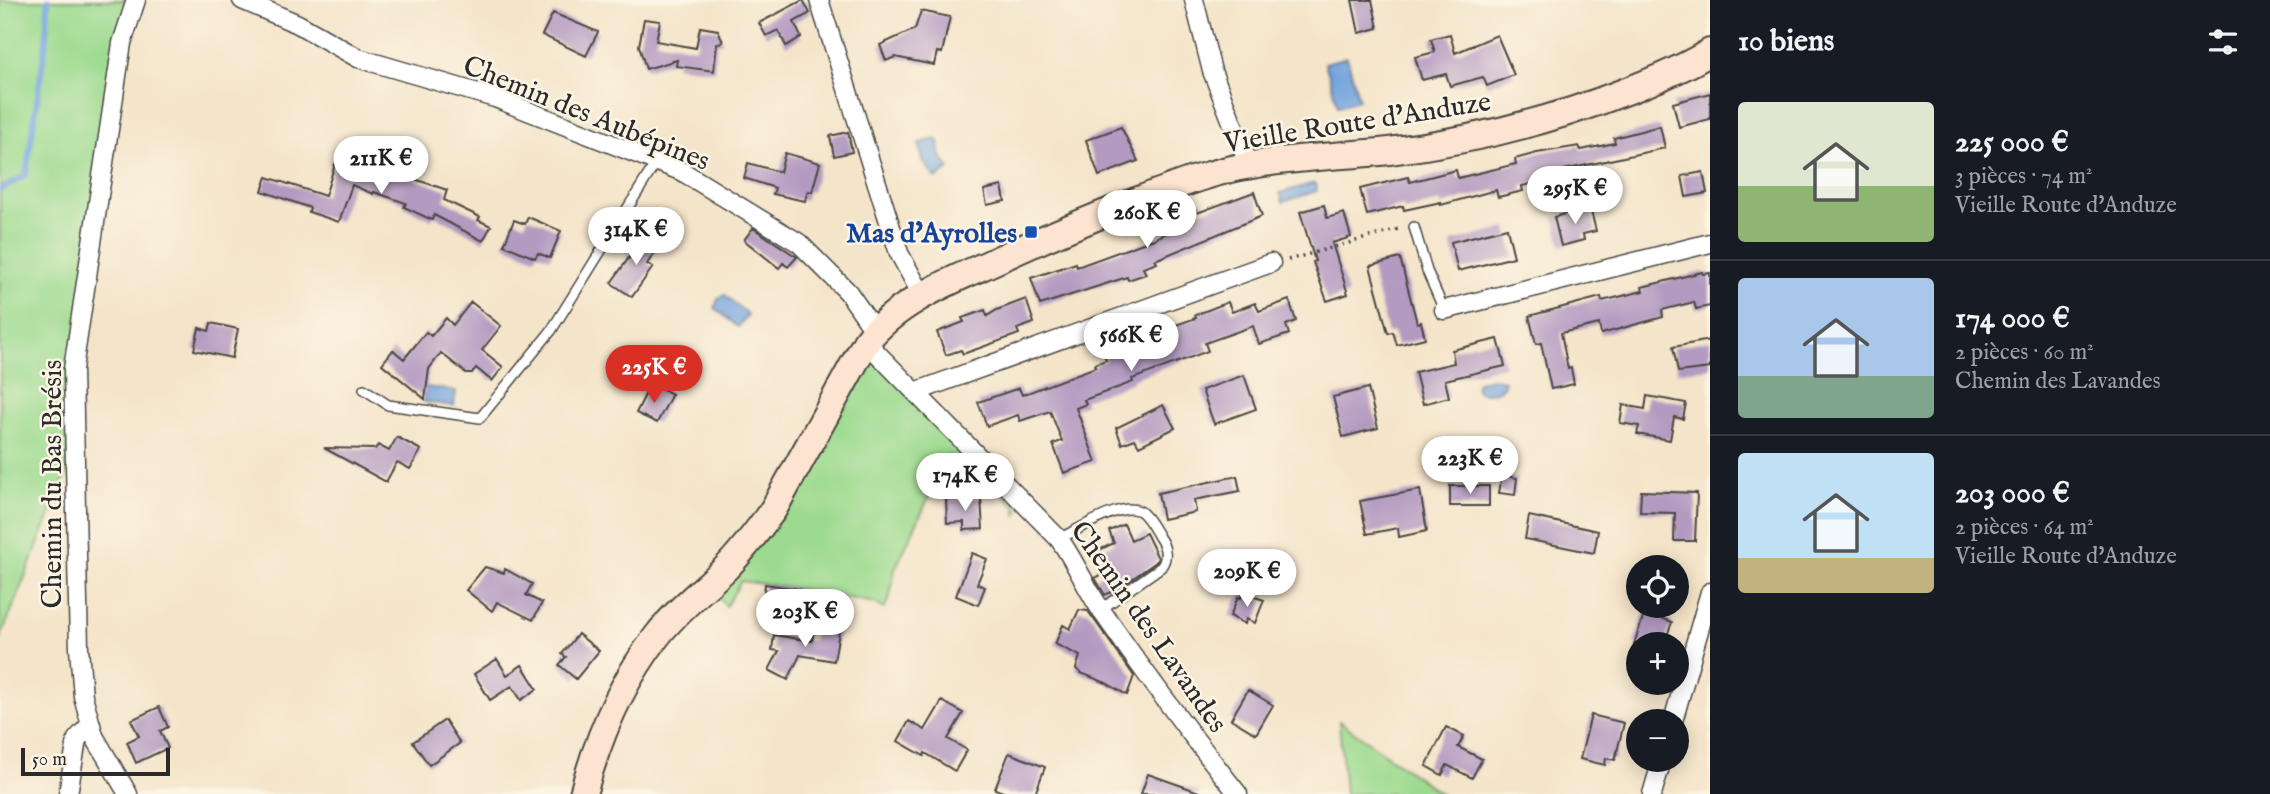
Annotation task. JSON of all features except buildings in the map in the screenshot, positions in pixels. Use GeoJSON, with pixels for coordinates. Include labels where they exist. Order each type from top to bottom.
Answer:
{"type":"FeatureCollection","features":[{"type":"Feature","properties":{"kind":"street","name":"Chemin du Bas Brésis"},"geometry":{"type":"LineString","coordinates":[[128,794],[94,736],[83,696],[79,649],[73,369],[122,43],[136,0]]}},
{"type":"Feature","properties":{"kind":"street","name":"Chemin des Aubépines"},"geometry":{"type":"LineString","coordinates":[[242,0],[298,24],[358,58],[495,98],[683,172],[799,243],[848,292],[871,336]]}},
{"type":"Feature","properties":{"kind":"street"},"geometry":{"type":"LineString","coordinates":[[819,0],[899,253],[923,297]]}},
{"type":"Feature","properties":{"kind":"street"},"geometry":{"type":"LineString","coordinates":[[1194,0],[1212,71],[1249,165]]}},
{"type":"Feature","properties":{"kind":"street","name":"Vieille Route d'Anduze"},"geometry":{"type":"LineString","coordinates":[[583,794],[595,749],[622,690],[658,635],[696,593],[726,568],[773,510],[871,336],[923,297],[1031,244],[1166,190],[1249,165],[1391,151],[1502,131],[1590,106],[1671,73],[1710,52]]}},
{"type":"Feature","properties":{"kind":"street"},"geometry":{"type":"LineString","coordinates":[[1444,310],[1710,243]]}},
{"type":"Feature","properties":{"kind":"street"},"geometry":{"type":"LineString","coordinates":[[915,391],[1271,263]]}},
{"type":"Feature","properties":{"kind":"street","name":"Chemin des Lavandes"},"geometry":{"type":"LineString","coordinates":[[871,336],[915,391],[1059,539],[1070,553],[1100,610],[1182,723],[1238,794]]}},
{"type":"Feature","properties":{"kind":"street"},"geometry":{"type":"LineString","coordinates":[[1676,709],[1710,592]]}},
{"type":"Feature","properties":{"kind":"street"},"geometry":{"type":"LineString","coordinates":[[68,794],[77,739],[91,724]]}},
{"type":"Feature","properties":{"kind":"street"},"geometry":{"type":"LineString","coordinates":[[1652,794],[1658,772]]}},
{"type":"Feature","properties":{"kind":"lane"},"geometry":{"type":"LineString","coordinates":[[364,389],[387,405],[480,418],[551,331],[657,161]]}},
{"type":"Feature","properties":{"kind":"lane"},"geometry":{"type":"LineString","coordinates":[[1414,227],[1427,271],[1444,310]]}},
{"type":"Feature","properties":{"kind":"lane"},"geometry":{"type":"LineString","coordinates":[[1059,539],[1117,510],[1130,508],[1144,515],[1163,543],[1166,557],[1157,572],[1100,610]]}},
{"type":"Feature","properties":{"kind":"path"},"geometry":{"type":"LineString","coordinates":[[1271,263],[1400,228],[1414,227]]}},
{"type":"Feature","properties":{"kind":"green space"},"geometry":{"type":"Polygon","coordinates":[[[0,0],[129,0],[67,472],[0,639],[0,0]]]}},
{"type":"Feature","properties":{"kind":"green space"},"geometry":{"type":"Polygon","coordinates":[[[873,358],[1020,510],[1016,516],[1016,507],[966,461],[948,457],[895,569],[890,597],[884,609],[875,603],[741,581],[726,606],[712,590],[869,359],[873,358]]]}},
{"type":"Feature","properties":{"kind":"green space"},"geometry":{"type":"Polygon","coordinates":[[[1339,721],[1441,794],[1345,794],[1339,721]]]}},
{"type":"Feature","properties":{"kind":"water"},"geometry":{"type":"Polygon","coordinates":[[[1347,57],[1359,100],[1338,106],[1325,63],[1347,57]]]}},
{"type":"Feature","properties":{"kind":"water"},"geometry":{"type":"Polygon","coordinates":[[[936,139],[939,141],[940,155],[950,168],[936,179],[923,161],[919,143],[936,139]]]}},
{"type":"Feature","properties":{"kind":"water"},"geometry":{"type":"Polygon","coordinates":[[[1315,183],[1317,191],[1283,202],[1280,193],[1315,183]]]}},
{"type":"Feature","properties":{"kind":"water"},"geometry":{"type":"Polygon","coordinates":[[[725,295],[748,315],[738,327],[715,308],[718,299],[725,295]]]}},
{"type":"Feature","properties":{"kind":"water"},"geometry":{"type":"Polygon","coordinates":[[[1497,378],[1504,381],[1502,388],[1487,393],[1477,391],[1475,386],[1478,382],[1497,378]]]}},
{"type":"Feature","properties":{"kind":"water"},"geometry":{"type":"Polygon","coordinates":[[[426,387],[456,391],[454,406],[424,402],[426,387]]]}},
{"type":"Feature","properties":{"kind":"waterway"},"geometry":{"type":"LineString","coordinates":[[0,190],[26,175],[46,41],[48,0]]}},
{"type":"Feature","properties":{"kind":"place","name":"Mas d'Ayrolles"},"geometry":{"type":"Point","coordinates":[1031,232]}}]}
